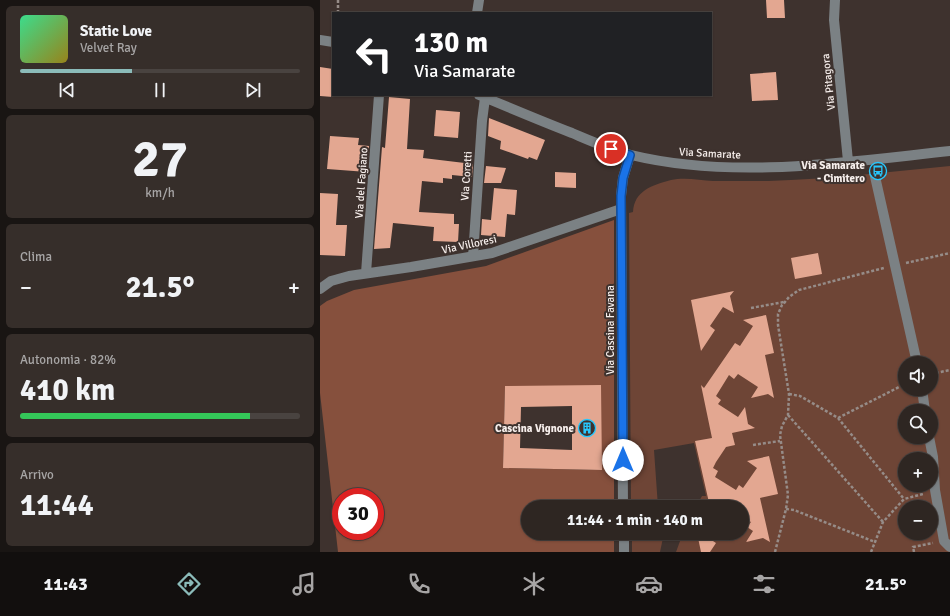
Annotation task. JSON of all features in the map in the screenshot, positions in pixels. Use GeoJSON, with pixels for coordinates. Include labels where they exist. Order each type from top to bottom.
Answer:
{"type":"FeatureCollection","features":[{"type":"Feature","properties":{"kind":"street"},"geometry":{"type":"LineString","coordinates":[[477,12],[479,0]]}},
{"type":"Feature","properties":{"kind":"street","name":"Via Pitagora"},"geometry":{"type":"LineString","coordinates":[[835,0],[834,20],[848,161]]}},
{"type":"Feature","properties":{"kind":"street"},"geometry":{"type":"LineString","coordinates":[[320,40],[332,42]]}},
{"type":"Feature","properties":{"kind":"street","name":"Via del Fagiano"},"geometry":{"type":"LineString","coordinates":[[366,273],[379,96]]}},
{"type":"Feature","properties":{"kind":"street","name":"Via Samarate"},"geometry":{"type":"LineString","coordinates":[[482,96],[592,142],[630,155],[668,162],[709,166],[784,166],[950,151]]}},
{"type":"Feature","properties":{"kind":"street","name":"Via Coretti"},"geometry":{"type":"LineString","coordinates":[[473,256],[482,121],[482,96]]}},
{"type":"Feature","properties":{"kind":"street","name":"Via Cascina Favana"},"geometry":{"type":"LineString","coordinates":[[623,500],[621,209],[622,184],[630,155]]}},
{"type":"Feature","properties":{"kind":"street"},"geometry":{"type":"LineString","coordinates":[[874,172],[915,356]]}},
{"type":"Feature","properties":{"kind":"street","name":"Via Villoresi"},"geometry":{"type":"LineString","coordinates":[[320,289],[338,278],[492,252],[621,209]]}},
{"type":"Feature","properties":{"kind":"street"},"geometry":{"type":"LineString","coordinates":[[935,492],[947,544]]}},
{"type":"Feature","properties":{"kind":"street"},"geometry":{"type":"LineString","coordinates":[[624,540],[624,552]]}},
{"type":"Feature","properties":{"kind":"path"},"geometry":{"type":"LineString","coordinates":[[338,0],[338,12]]}},
{"type":"Feature","properties":{"kind":"path"},"geometry":{"type":"LineString","coordinates":[[774,552],[786,509],[788,495],[780,441],[782,426],[788,415],[789,394],[788,380],[778,325],[778,314],[782,305],[789,297],[800,290],[895,265],[950,253]]}},
{"type":"Feature","properties":{"kind":"path"},"geometry":{"type":"LineString","coordinates":[[752,308],[785,302]]}},
{"type":"Feature","properties":{"kind":"path"},"geometry":{"type":"LineString","coordinates":[[938,373],[950,370]]}},
{"type":"Feature","properties":{"kind":"path"},"geometry":{"type":"LineString","coordinates":[[838,418],[898,388]]}},
{"type":"Feature","properties":{"kind":"path"},"geometry":{"type":"LineString","coordinates":[[789,394],[800,396],[838,418],[904,499]]}},
{"type":"Feature","properties":{"kind":"path"},"geometry":{"type":"LineString","coordinates":[[788,415],[883,522]]}},
{"type":"Feature","properties":{"kind":"path"},"geometry":{"type":"LineString","coordinates":[[753,445],[780,441]]}},
{"type":"Feature","properties":{"kind":"path"},"geometry":{"type":"LineString","coordinates":[[871,552],[883,522],[904,499],[928,492]]}},
{"type":"Feature","properties":{"kind":"path"},"geometry":{"type":"LineString","coordinates":[[786,509],[794,510],[875,542]]}},
{"type":"Feature","properties":{"kind":"path"},"geometry":{"type":"LineString","coordinates":[[914,552],[913,547],[947,544]]}},
{"type":"Feature","properties":{"kind":"shaded area"},"geometry":{"type":"Polygon","coordinates":[[[950,166],[950,552],[676,552],[680,540],[749,540],[749,500],[700,500],[702,496],[706,496],[694,443],[654,450],[658,500],[631,500],[629,213],[633,212],[637,199],[645,190],[676,179],[768,181],[859,175],[950,166]]]}},
{"type":"Feature","properties":{"kind":"shaded area"},"geometry":{"type":"Polygon","coordinates":[[[614,220],[614,500],[521,500],[521,540],[614,540],[614,552],[338,552],[337,540],[384,540],[384,488],[332,488],[332,499],[320,393],[320,306],[327,301],[354,290],[486,266],[614,220]],[[505,386],[503,468],[601,470],[601,386],[505,386]]]}},
{"type":"Feature","properties":{"kind":"shaded area"},"geometry":{"type":"Polygon","coordinates":[[[632,540],[663,540],[660,552],[632,552],[632,540]]]}},
{"type":"Feature","properties":{"kind":"building"},"geometry":{"type":"Polygon","coordinates":[[[766,0],[784,0],[785,18],[767,18],[766,0]]]}},
{"type":"Feature","properties":{"kind":"building"},"geometry":{"type":"Polygon","coordinates":[[[320,67],[332,69],[333,97],[320,96],[320,67]]]}},
{"type":"Feature","properties":{"kind":"building"},"geometry":{"type":"Polygon","coordinates":[[[776,72],[778,100],[752,101],[750,74],[776,72]]]}},
{"type":"Feature","properties":{"kind":"building"},"geometry":{"type":"Polygon","coordinates":[[[389,97],[410,99],[407,149],[424,150],[423,158],[473,164],[472,177],[452,175],[452,179],[443,178],[443,183],[422,181],[419,212],[454,214],[454,224],[459,224],[458,242],[433,241],[434,227],[393,223],[390,248],[374,249],[382,147],[385,148],[389,97]]]}},
{"type":"Feature","properties":{"kind":"building"},"geometry":{"type":"Polygon","coordinates":[[[436,110],[460,112],[458,138],[434,136],[436,110]]]}},
{"type":"Feature","properties":{"kind":"building"},"geometry":{"type":"Polygon","coordinates":[[[489,118],[545,140],[537,160],[529,157],[528,159],[500,149],[501,141],[488,136],[489,118]]]}},
{"type":"Feature","properties":{"kind":"building"},"geometry":{"type":"Polygon","coordinates":[[[330,136],[359,138],[358,145],[369,146],[367,172],[327,169],[330,136]]]}},
{"type":"Feature","properties":{"kind":"building"},"geometry":{"type":"Polygon","coordinates":[[[486,166],[506,168],[501,183],[484,183],[486,166]]]}},
{"type":"Feature","properties":{"kind":"building"},"geometry":{"type":"Polygon","coordinates":[[[555,172],[576,173],[576,188],[555,187],[555,172]]]}},
{"type":"Feature","properties":{"kind":"building"},"geometry":{"type":"Polygon","coordinates":[[[494,188],[517,190],[515,215],[507,214],[505,237],[481,235],[482,219],[491,220],[494,188]]]}},
{"type":"Feature","properties":{"kind":"building"},"geometry":{"type":"Polygon","coordinates":[[[320,193],[338,194],[336,225],[347,225],[345,256],[320,255],[320,193]]]}},
{"type":"Feature","properties":{"kind":"building"},"geometry":{"type":"Polygon","coordinates":[[[818,253],[822,274],[795,279],[791,258],[818,253]]]}},
{"type":"Feature","properties":{"kind":"building"},"geometry":{"type":"Polygon","coordinates":[[[734,291],[730,296],[734,313],[723,307],[710,326],[715,330],[701,351],[691,300],[734,291]]]}},
{"type":"Feature","properties":{"kind":"building"},"geometry":{"type":"Polygon","coordinates":[[[766,315],[774,353],[765,355],[774,398],[768,394],[751,398],[758,387],[738,374],[734,379],[729,375],[716,396],[721,400],[718,404],[738,417],[745,407],[748,424],[755,428],[732,433],[735,445],[726,447],[713,468],[718,471],[715,477],[736,490],[739,485],[743,488],[757,468],[747,461],[769,456],[778,494],[760,498],[770,542],[763,538],[746,542],[749,540],[753,531],[749,528],[751,522],[749,521],[749,500],[708,500],[695,441],[712,438],[701,385],[704,388],[735,343],[740,346],[753,326],[743,320],[766,315]]]}},
{"type":"Feature","properties":{"kind":"building","name":"Cascina Vignone"},"geometry":{"type":"Polygon","coordinates":[[[601,385],[602,470],[503,468],[505,386],[601,385]],[[572,406],[521,407],[520,448],[572,450],[572,406]]]}},
{"type":"Feature","properties":{"kind":"building"},"geometry":{"type":"Polygon","coordinates":[[[698,540],[712,540],[716,543],[710,552],[701,552],[698,540]]]}},
{"type":"Feature","properties":{"kind":"place","name":"Via Samarate - Cimitero"},"geometry":{"type":"Point","coordinates":[878,171]}},
{"type":"Feature","properties":{"kind":"place","name":"Cascina Vignone"},"geometry":{"type":"Point","coordinates":[587,428]}},
{"type":"Feature","properties":{"kind":"route"},"geometry":{"type":"LineString","coordinates":[[611,149],[630,155],[621,189],[623,460]]}}]}
